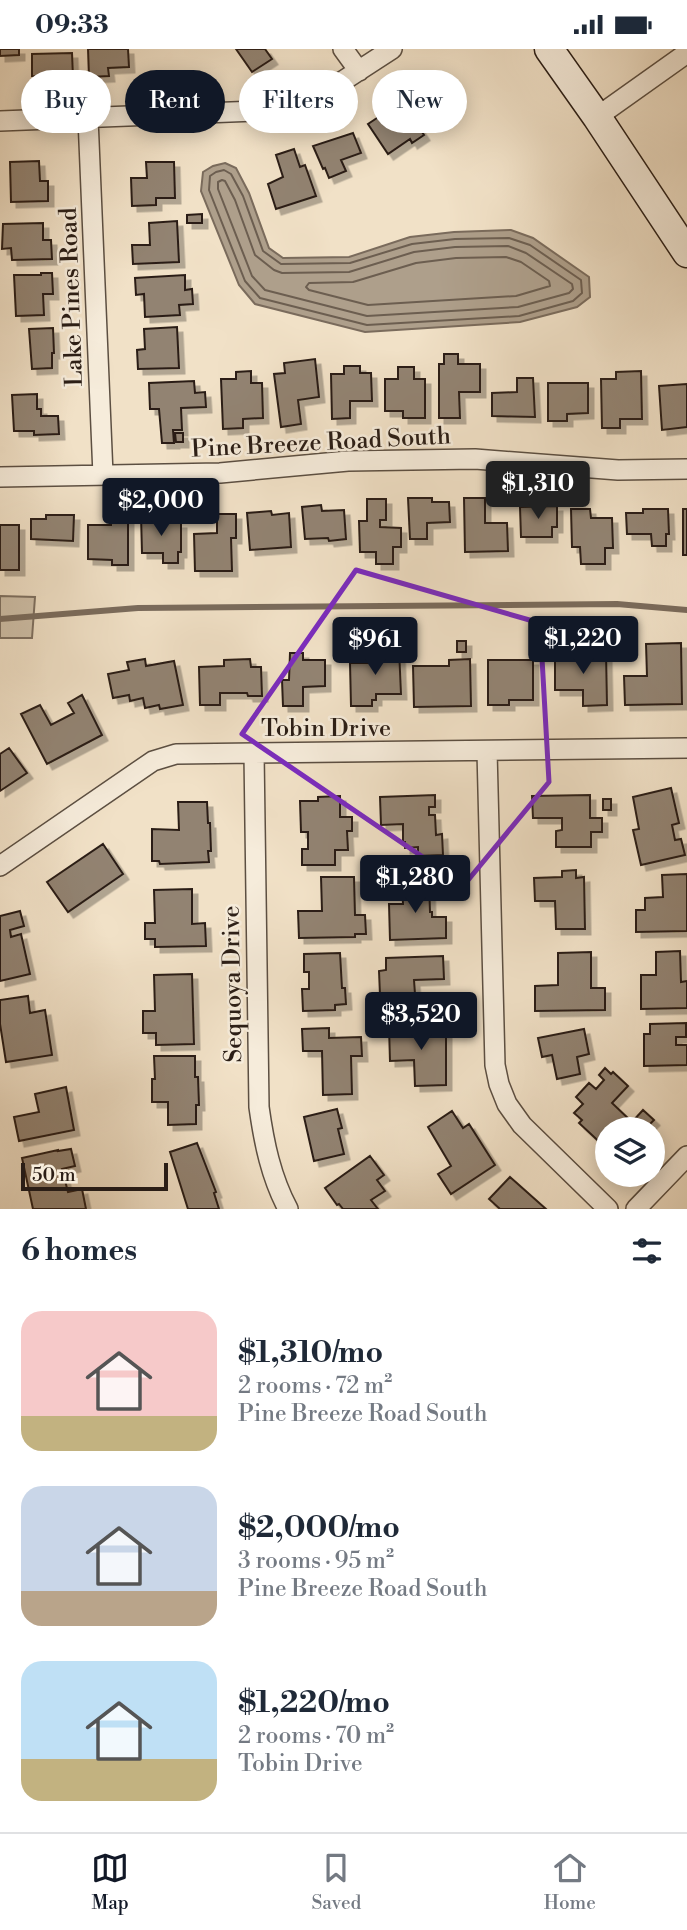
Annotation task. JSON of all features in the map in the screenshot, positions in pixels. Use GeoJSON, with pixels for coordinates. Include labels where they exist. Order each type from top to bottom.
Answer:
{"type":"FeatureCollection","features":[{"type":"Feature","properties":{"kind":"main road"},"geometry":{"type":"LineString","coordinates":[[549,49],[687,253]]}},
{"type":"Feature","properties":{"kind":"street"},"geometry":{"type":"LineString","coordinates":[[343,49],[359,71]]}},
{"type":"Feature","properties":{"kind":"street"},"geometry":{"type":"LineString","coordinates":[[111,117],[280,110],[315,99],[391,49]]}},
{"type":"Feature","properties":{"kind":"street"},"geometry":{"type":"LineString","coordinates":[[597,117],[687,53]]}},
{"type":"Feature","properties":{"kind":"street"},"geometry":{"type":"LineString","coordinates":[[0,121],[21,120]]}},
{"type":"Feature","properties":{"kind":"street","name":"Lake Pines Road"},"geometry":{"type":"LineString","coordinates":[[89,133],[103,475]]}},
{"type":"Feature","properties":{"kind":"street","name":"Pine Breeze Road South"},"geometry":{"type":"LineString","coordinates":[[0,477],[220,473],[348,460],[475,459],[618,470],[687,469]]}},
{"type":"Feature","properties":{"kind":"street","name":"Tobin Drive"},"geometry":{"type":"LineString","coordinates":[[0,866],[153,761],[176,754],[687,748]]}},
{"type":"Feature","properties":{"kind":"street"},"geometry":{"type":"LineString","coordinates":[[487,751],[495,1065],[499,1084],[507,1104],[522,1125],[608,1209]]}},
{"type":"Feature","properties":{"kind":"street","name":"Sequoya Drive"},"geometry":{"type":"LineString","coordinates":[[254,753],[258,1107],[266,1152],[279,1192],[288,1209]]}},
{"type":"Feature","properties":{"kind":"street"},"geometry":{"type":"LineString","coordinates":[[635,1209],[687,1156]]}},
{"type":"Feature","properties":{"kind":"highlighted area"},"geometry":{"type":"Polygon","coordinates":[[[356,570],[540,623],[549,782],[464,885],[242,734],[356,570]]]}},
{"type":"Feature","properties":{"kind":"shaded area"},"geometry":{"type":"Polygon","coordinates":[[[0,596],[35,597],[32,638],[0,638],[0,596]]]}},
{"type":"Feature","properties":{"kind":"water"},"geometry":{"type":"Polygon","coordinates":[[[225,163],[236,168],[249,193],[269,248],[283,258],[349,257],[410,237],[511,230],[533,238],[589,277],[590,297],[577,307],[520,322],[365,332],[255,304],[239,285],[201,191],[203,172],[225,163]]]}},
{"type":"Feature","properties":{"kind":"building"},"geometry":{"type":"Polygon","coordinates":[[[0,49],[19,49],[19,55],[0,56],[0,49]]]}},
{"type":"Feature","properties":{"kind":"building"},"geometry":{"type":"Polygon","coordinates":[[[88,49],[128,49],[129,67],[89,70],[88,49]]]}},
{"type":"Feature","properties":{"kind":"building"},"geometry":{"type":"Polygon","coordinates":[[[236,49],[265,49],[272,59],[251,70],[236,49]]]}},
{"type":"Feature","properties":{"kind":"building"},"geometry":{"type":"Polygon","coordinates":[[[72,53],[73,70],[32,70],[32,54],[72,53]]]}},
{"type":"Feature","properties":{"kind":"building"},"geometry":{"type":"Polygon","coordinates":[[[353,133],[361,153],[341,160],[346,171],[329,178],[313,146],[353,133]]]}},
{"type":"Feature","properties":{"kind":"building"},"geometry":{"type":"Polygon","coordinates":[[[374,133],[424,135],[412,143],[410,139],[388,154],[374,133]]]}},
{"type":"Feature","properties":{"kind":"building"},"geometry":{"type":"Polygon","coordinates":[[[294,149],[300,167],[305,165],[316,196],[276,209],[268,184],[283,177],[276,155],[294,149]]]}},
{"type":"Feature","properties":{"kind":"building"},"geometry":{"type":"Polygon","coordinates":[[[39,161],[40,181],[48,181],[48,201],[11,202],[10,162],[39,161]]]}},
{"type":"Feature","properties":{"kind":"building"},"geometry":{"type":"Polygon","coordinates":[[[146,162],[174,162],[175,198],[156,198],[156,205],[132,206],[131,178],[147,178],[146,162]]]}},
{"type":"Feature","properties":{"kind":"building"},"geometry":{"type":"Polygon","coordinates":[[[202,214],[202,223],[187,223],[187,215],[202,214]]]}},
{"type":"Feature","properties":{"kind":"building"},"geometry":{"type":"Polygon","coordinates":[[[177,221],[179,262],[133,264],[132,245],[150,245],[149,223],[177,221]]]}},
{"type":"Feature","properties":{"kind":"building"},"geometry":{"type":"Polygon","coordinates":[[[43,223],[43,240],[51,240],[52,259],[12,260],[11,248],[2,249],[3,224],[43,223]]]}},
{"type":"Feature","properties":{"kind":"building"},"geometry":{"type":"Polygon","coordinates":[[[52,273],[53,294],[43,294],[44,315],[16,316],[14,275],[52,273]]]}},
{"type":"Feature","properties":{"kind":"building"},"geometry":{"type":"Polygon","coordinates":[[[185,275],[185,290],[192,289],[193,304],[179,305],[180,315],[145,317],[144,294],[136,295],[135,278],[185,275]]]}},
{"type":"Feature","properties":{"kind":"building"},"geometry":{"type":"Polygon","coordinates":[[[177,327],[179,368],[138,369],[137,350],[145,349],[144,329],[177,327]]]}},
{"type":"Feature","properties":{"kind":"building"},"geometry":{"type":"Polygon","coordinates":[[[53,328],[52,368],[32,369],[29,329],[53,328]]]}},
{"type":"Feature","properties":{"kind":"building"},"geometry":{"type":"Polygon","coordinates":[[[444,354],[458,354],[458,364],[480,364],[480,392],[459,392],[460,418],[439,418],[439,364],[444,364],[444,354]]]}},
{"type":"Feature","properties":{"kind":"building"},"geometry":{"type":"Polygon","coordinates":[[[315,359],[319,397],[298,400],[301,424],[281,427],[274,374],[285,373],[284,363],[315,359]]]}},
{"type":"Feature","properties":{"kind":"building"},"geometry":{"type":"Polygon","coordinates":[[[344,366],[360,366],[360,373],[371,373],[372,401],[350,401],[350,418],[332,419],[331,374],[344,374],[344,366]]]}},
{"type":"Feature","properties":{"kind":"building"},"geometry":{"type":"Polygon","coordinates":[[[398,367],[414,367],[414,379],[425,379],[425,418],[403,418],[403,411],[385,411],[385,379],[398,379],[398,367]]]}},
{"type":"Feature","properties":{"kind":"building"},"geometry":{"type":"Polygon","coordinates":[[[251,371],[251,383],[262,383],[263,418],[243,419],[243,428],[223,429],[221,379],[236,379],[236,372],[251,371]]]}},
{"type":"Feature","properties":{"kind":"building"},"geometry":{"type":"Polygon","coordinates":[[[641,371],[642,419],[620,419],[620,428],[602,428],[601,379],[616,379],[616,372],[641,371]]]}},
{"type":"Feature","properties":{"kind":"building"},"geometry":{"type":"Polygon","coordinates":[[[517,378],[533,378],[535,417],[492,416],[492,393],[517,392],[517,378]]]}},
{"type":"Feature","properties":{"kind":"building"},"geometry":{"type":"Polygon","coordinates":[[[194,381],[195,393],[205,392],[206,407],[181,408],[182,430],[173,430],[174,443],[162,443],[159,409],[150,409],[149,383],[194,381]]]}},
{"type":"Feature","properties":{"kind":"building"},"geometry":{"type":"Polygon","coordinates":[[[548,383],[588,383],[588,413],[567,414],[567,421],[548,421],[548,383]]]}},
{"type":"Feature","properties":{"kind":"building"},"geometry":{"type":"Polygon","coordinates":[[[687,384],[687,427],[662,430],[659,386],[687,384]]]}},
{"type":"Feature","properties":{"kind":"building"},"geometry":{"type":"Polygon","coordinates":[[[37,394],[37,409],[41,409],[41,416],[58,416],[59,434],[34,435],[34,431],[14,431],[12,395],[37,394]]]}},
{"type":"Feature","properties":{"kind":"building"},"geometry":{"type":"Polygon","coordinates":[[[175,433],[183,433],[183,442],[176,442],[175,433]]]}},
{"type":"Feature","properties":{"kind":"building"},"geometry":{"type":"Polygon","coordinates":[[[408,498],[432,498],[432,502],[449,502],[450,522],[427,523],[427,539],[410,539],[408,498]]]}},
{"type":"Feature","properties":{"kind":"building"},"geometry":{"type":"Polygon","coordinates":[[[464,498],[485,498],[485,523],[507,523],[508,551],[465,552],[464,498]]]}},
{"type":"Feature","properties":{"kind":"building"},"geometry":{"type":"Polygon","coordinates":[[[367,499],[386,499],[386,520],[380,520],[380,527],[401,528],[401,547],[393,547],[393,564],[376,564],[376,552],[360,552],[359,521],[367,521],[367,499]]]}},
{"type":"Feature","properties":{"kind":"building"},"geometry":{"type":"Polygon","coordinates":[[[321,505],[322,511],[344,510],[346,539],[305,539],[302,507],[321,505]]]}},
{"type":"Feature","properties":{"kind":"building"},"geometry":{"type":"Polygon","coordinates":[[[557,506],[557,527],[552,527],[552,537],[521,537],[520,507],[557,506]]]}},
{"type":"Feature","properties":{"kind":"building"},"geometry":{"type":"Polygon","coordinates":[[[571,509],[590,509],[591,518],[612,518],[613,548],[605,548],[605,564],[581,564],[580,547],[572,547],[571,509]]]}},
{"type":"Feature","properties":{"kind":"building"},"geometry":{"type":"Polygon","coordinates":[[[643,509],[668,509],[669,534],[666,534],[666,546],[652,546],[651,534],[627,534],[626,513],[643,513],[643,509]]]}},
{"type":"Feature","properties":{"kind":"building"},"geometry":{"type":"Polygon","coordinates":[[[683,509],[687,509],[687,555],[683,555],[683,509]]]}},
{"type":"Feature","properties":{"kind":"building"},"geometry":{"type":"Polygon","coordinates":[[[271,511],[272,515],[289,513],[291,547],[250,550],[247,513],[271,511]]]}},
{"type":"Feature","properties":{"kind":"building"},"geometry":{"type":"Polygon","coordinates":[[[217,514],[236,514],[236,538],[231,538],[232,571],[195,571],[194,534],[217,533],[217,514]]]}},
{"type":"Feature","properties":{"kind":"building"},"geometry":{"type":"Polygon","coordinates":[[[46,515],[74,515],[73,541],[31,539],[31,519],[46,519],[46,515]]]}},
{"type":"Feature","properties":{"kind":"building"},"geometry":{"type":"Polygon","coordinates":[[[141,515],[161,515],[161,523],[181,523],[181,552],[178,552],[178,563],[163,563],[163,553],[142,553],[141,515]]]}},
{"type":"Feature","properties":{"kind":"building"},"geometry":{"type":"Polygon","coordinates":[[[111,516],[128,516],[128,565],[112,565],[112,560],[88,559],[88,525],[111,525],[111,516]]]}},
{"type":"Feature","properties":{"kind":"building"},"geometry":{"type":"Polygon","coordinates":[[[0,525],[19,525],[19,570],[0,570],[0,525]]]}},
{"type":"Feature","properties":{"kind":"building"},"geometry":{"type":"Polygon","coordinates":[[[457,641],[466,641],[466,652],[457,652],[457,641]]]}},
{"type":"Feature","properties":{"kind":"building"},"geometry":{"type":"Polygon","coordinates":[[[681,643],[682,704],[625,705],[624,676],[647,676],[646,644],[681,643]]]}},
{"type":"Feature","properties":{"kind":"building"},"geometry":{"type":"Polygon","coordinates":[[[369,649],[399,649],[401,694],[376,694],[372,706],[351,706],[350,663],[369,663],[369,649]]]}},
{"type":"Feature","properties":{"kind":"building"},"geometry":{"type":"Polygon","coordinates":[[[606,652],[607,705],[583,706],[583,690],[555,690],[555,653],[606,652]]]}},
{"type":"Feature","properties":{"kind":"building"},"geometry":{"type":"Polygon","coordinates":[[[290,653],[303,653],[303,660],[325,660],[325,686],[303,687],[303,706],[283,706],[282,680],[289,680],[290,653]]]}},
{"type":"Feature","properties":{"kind":"building"},"geometry":{"type":"Polygon","coordinates":[[[145,659],[146,666],[174,661],[183,705],[160,709],[159,705],[145,708],[143,698],[130,701],[129,695],[113,698],[108,674],[129,670],[127,662],[145,659]]]}},
{"type":"Feature","properties":{"kind":"building"},"geometry":{"type":"Polygon","coordinates":[[[250,659],[251,667],[261,667],[262,696],[220,693],[220,705],[200,705],[199,667],[224,666],[224,660],[250,659]]]}},
{"type":"Feature","properties":{"kind":"building"},"geometry":{"type":"Polygon","coordinates":[[[470,659],[471,706],[414,707],[413,666],[449,666],[449,660],[470,659]]]}},
{"type":"Feature","properties":{"kind":"building"},"geometry":{"type":"Polygon","coordinates":[[[488,660],[533,660],[533,700],[509,700],[509,705],[488,705],[488,660]]]}},
{"type":"Feature","properties":{"kind":"building"},"geometry":{"type":"Polygon","coordinates":[[[82,695],[102,735],[47,764],[21,714],[40,705],[51,725],[74,713],[68,703],[82,695]]]}},
{"type":"Feature","properties":{"kind":"building"},"geometry":{"type":"Polygon","coordinates":[[[9,748],[27,773],[0,791],[0,754],[9,748]]]}},
{"type":"Feature","properties":{"kind":"building"},"geometry":{"type":"Polygon","coordinates":[[[671,788],[679,823],[672,825],[675,840],[681,839],[685,855],[641,865],[633,830],[639,829],[633,797],[671,788]]]}},
{"type":"Feature","properties":{"kind":"building"},"geometry":{"type":"Polygon","coordinates":[[[435,795],[435,807],[429,807],[429,815],[435,815],[436,835],[442,834],[443,855],[418,856],[418,847],[405,848],[403,824],[381,825],[380,797],[435,795]]]}},
{"type":"Feature","properties":{"kind":"building"},"geometry":{"type":"Polygon","coordinates":[[[590,795],[590,818],[602,818],[602,832],[591,832],[591,847],[556,847],[556,831],[562,830],[562,818],[533,818],[532,796],[590,795]]]}},
{"type":"Feature","properties":{"kind":"building"},"geometry":{"type":"Polygon","coordinates":[[[340,796],[340,817],[352,817],[352,831],[347,831],[348,850],[335,850],[335,865],[302,865],[302,849],[308,849],[308,832],[301,832],[300,801],[318,801],[318,797],[340,796]]]}},
{"type":"Feature","properties":{"kind":"building"},"geometry":{"type":"Polygon","coordinates":[[[603,799],[611,799],[611,810],[603,810],[603,799]]]}},
{"type":"Feature","properties":{"kind":"building"},"geometry":{"type":"Polygon","coordinates":[[[178,802],[207,802],[211,851],[208,851],[209,862],[160,864],[159,861],[152,861],[152,829],[179,830],[178,802]]]}},
{"type":"Feature","properties":{"kind":"building"},"geometry":{"type":"Polygon","coordinates":[[[103,844],[123,874],[68,912],[47,882],[103,844]]]}},
{"type":"Feature","properties":{"kind":"building"},"geometry":{"type":"Polygon","coordinates":[[[576,870],[576,878],[584,877],[585,929],[556,929],[555,901],[535,901],[534,878],[562,877],[562,871],[576,870]]]}},
{"type":"Feature","properties":{"kind":"building"},"geometry":{"type":"Polygon","coordinates":[[[687,874],[687,931],[636,932],[636,910],[645,910],[645,898],[663,897],[662,875],[687,874]]]}},
{"type":"Feature","properties":{"kind":"building"},"geometry":{"type":"Polygon","coordinates":[[[321,877],[354,877],[355,915],[365,915],[366,934],[355,934],[355,937],[299,938],[298,911],[322,911],[321,877]]]}},
{"type":"Feature","properties":{"kind":"building"},"geometry":{"type":"Polygon","coordinates":[[[402,882],[429,882],[430,912],[432,917],[446,917],[446,938],[390,940],[389,904],[403,904],[402,882]]]}},
{"type":"Feature","properties":{"kind":"building"},"geometry":{"type":"Polygon","coordinates":[[[192,889],[192,924],[205,923],[206,946],[155,947],[155,939],[145,939],[145,923],[155,923],[154,890],[192,889]]]}},
{"type":"Feature","properties":{"kind":"building"},"geometry":{"type":"Polygon","coordinates":[[[20,911],[24,926],[10,930],[11,937],[21,934],[30,974],[0,981],[0,916],[20,911]]]}},
{"type":"Feature","properties":{"kind":"building"},"geometry":{"type":"Polygon","coordinates":[[[680,951],[681,982],[687,981],[687,1008],[641,1009],[641,975],[656,975],[656,952],[680,951]]]}},
{"type":"Feature","properties":{"kind":"building"},"geometry":{"type":"Polygon","coordinates":[[[591,952],[591,988],[605,988],[605,1010],[535,1011],[535,986],[558,985],[558,953],[591,952]]]}},
{"type":"Feature","properties":{"kind":"building"},"geometry":{"type":"Polygon","coordinates":[[[340,953],[342,988],[345,988],[346,1004],[335,1005],[335,1010],[303,1011],[302,989],[309,989],[309,972],[304,972],[304,954],[340,953]]]}},
{"type":"Feature","properties":{"kind":"building"},"geometry":{"type":"Polygon","coordinates":[[[443,956],[444,979],[414,980],[415,994],[422,994],[422,1009],[403,1009],[403,1015],[392,1015],[392,1010],[387,1010],[386,995],[380,995],[379,971],[386,970],[386,958],[443,956]]]}},
{"type":"Feature","properties":{"kind":"building"},"geometry":{"type":"Polygon","coordinates":[[[192,974],[194,1044],[156,1045],[156,1033],[143,1033],[143,1011],[155,1011],[154,975],[192,974]]]}},
{"type":"Feature","properties":{"kind":"building"},"geometry":{"type":"Polygon","coordinates":[[[28,996],[30,1013],[45,1010],[52,1055],[6,1062],[0,1024],[0,1000],[28,996]]]}},
{"type":"Feature","properties":{"kind":"building"},"geometry":{"type":"Polygon","coordinates":[[[686,1023],[686,1037],[676,1037],[676,1045],[687,1045],[687,1065],[644,1066],[644,1034],[650,1034],[650,1024],[686,1023]]]}},
{"type":"Feature","properties":{"kind":"building"},"geometry":{"type":"Polygon","coordinates":[[[446,1026],[446,1085],[415,1086],[414,1060],[390,1061],[389,1027],[446,1026]]]}},
{"type":"Feature","properties":{"kind":"building"},"geometry":{"type":"Polygon","coordinates":[[[329,1028],[329,1038],[361,1037],[362,1056],[351,1056],[352,1094],[323,1095],[322,1051],[303,1051],[302,1029],[329,1028]]]}},
{"type":"Feature","properties":{"kind":"building"},"geometry":{"type":"Polygon","coordinates":[[[584,1029],[589,1054],[577,1057],[580,1074],[557,1079],[552,1055],[542,1057],[538,1038],[584,1029]]]}},
{"type":"Feature","properties":{"kind":"building"},"geometry":{"type":"Polygon","coordinates":[[[154,1056],[195,1056],[199,1105],[196,1105],[196,1124],[168,1125],[168,1102],[152,1102],[154,1056]]]}},
{"type":"Feature","properties":{"kind":"building"},"geometry":{"type":"Polygon","coordinates":[[[605,1068],[628,1086],[612,1103],[627,1117],[595,1117],[595,1138],[579,1123],[582,1120],[574,1113],[583,1104],[576,1097],[589,1083],[596,1089],[604,1080],[599,1075],[605,1068]]]}},
{"type":"Feature","properties":{"kind":"building"},"geometry":{"type":"Polygon","coordinates":[[[66,1087],[74,1130],[19,1141],[14,1117],[39,1112],[35,1094],[66,1087]]]}},
{"type":"Feature","properties":{"kind":"building"},"geometry":{"type":"Polygon","coordinates":[[[337,1109],[344,1154],[314,1161],[304,1117],[337,1109]]]}},
{"type":"Feature","properties":{"kind":"building"},"geometry":{"type":"Polygon","coordinates":[[[643,1110],[651,1117],[637,1117],[643,1110]]]}},
{"type":"Feature","properties":{"kind":"building"},"geometry":{"type":"Polygon","coordinates":[[[452,1111],[463,1128],[469,1124],[495,1165],[451,1194],[438,1174],[451,1166],[428,1127],[452,1111]]]}},
{"type":"Feature","properties":{"kind":"building"},"geometry":{"type":"Polygon","coordinates":[[[197,1143],[216,1192],[214,1193],[219,1209],[188,1209],[170,1152],[197,1143]]]}},
{"type":"Feature","properties":{"kind":"building"},"geometry":{"type":"Polygon","coordinates":[[[71,1149],[75,1166],[62,1169],[68,1192],[82,1189],[86,1209],[33,1209],[22,1158],[71,1149]]]}},
{"type":"Feature","properties":{"kind":"building"},"geometry":{"type":"Polygon","coordinates":[[[370,1156],[384,1175],[377,1180],[385,1191],[371,1200],[378,1209],[343,1209],[325,1188],[370,1156]]]}},
{"type":"Feature","properties":{"kind":"building"},"geometry":{"type":"Polygon","coordinates":[[[510,1177],[546,1209],[500,1209],[489,1199],[510,1177]]]}},
{"type":"Feature","properties":{"kind":"waterway"},"geometry":{"type":"LineString","coordinates":[[0,619],[138,608],[617,604],[687,610]]}}]}
